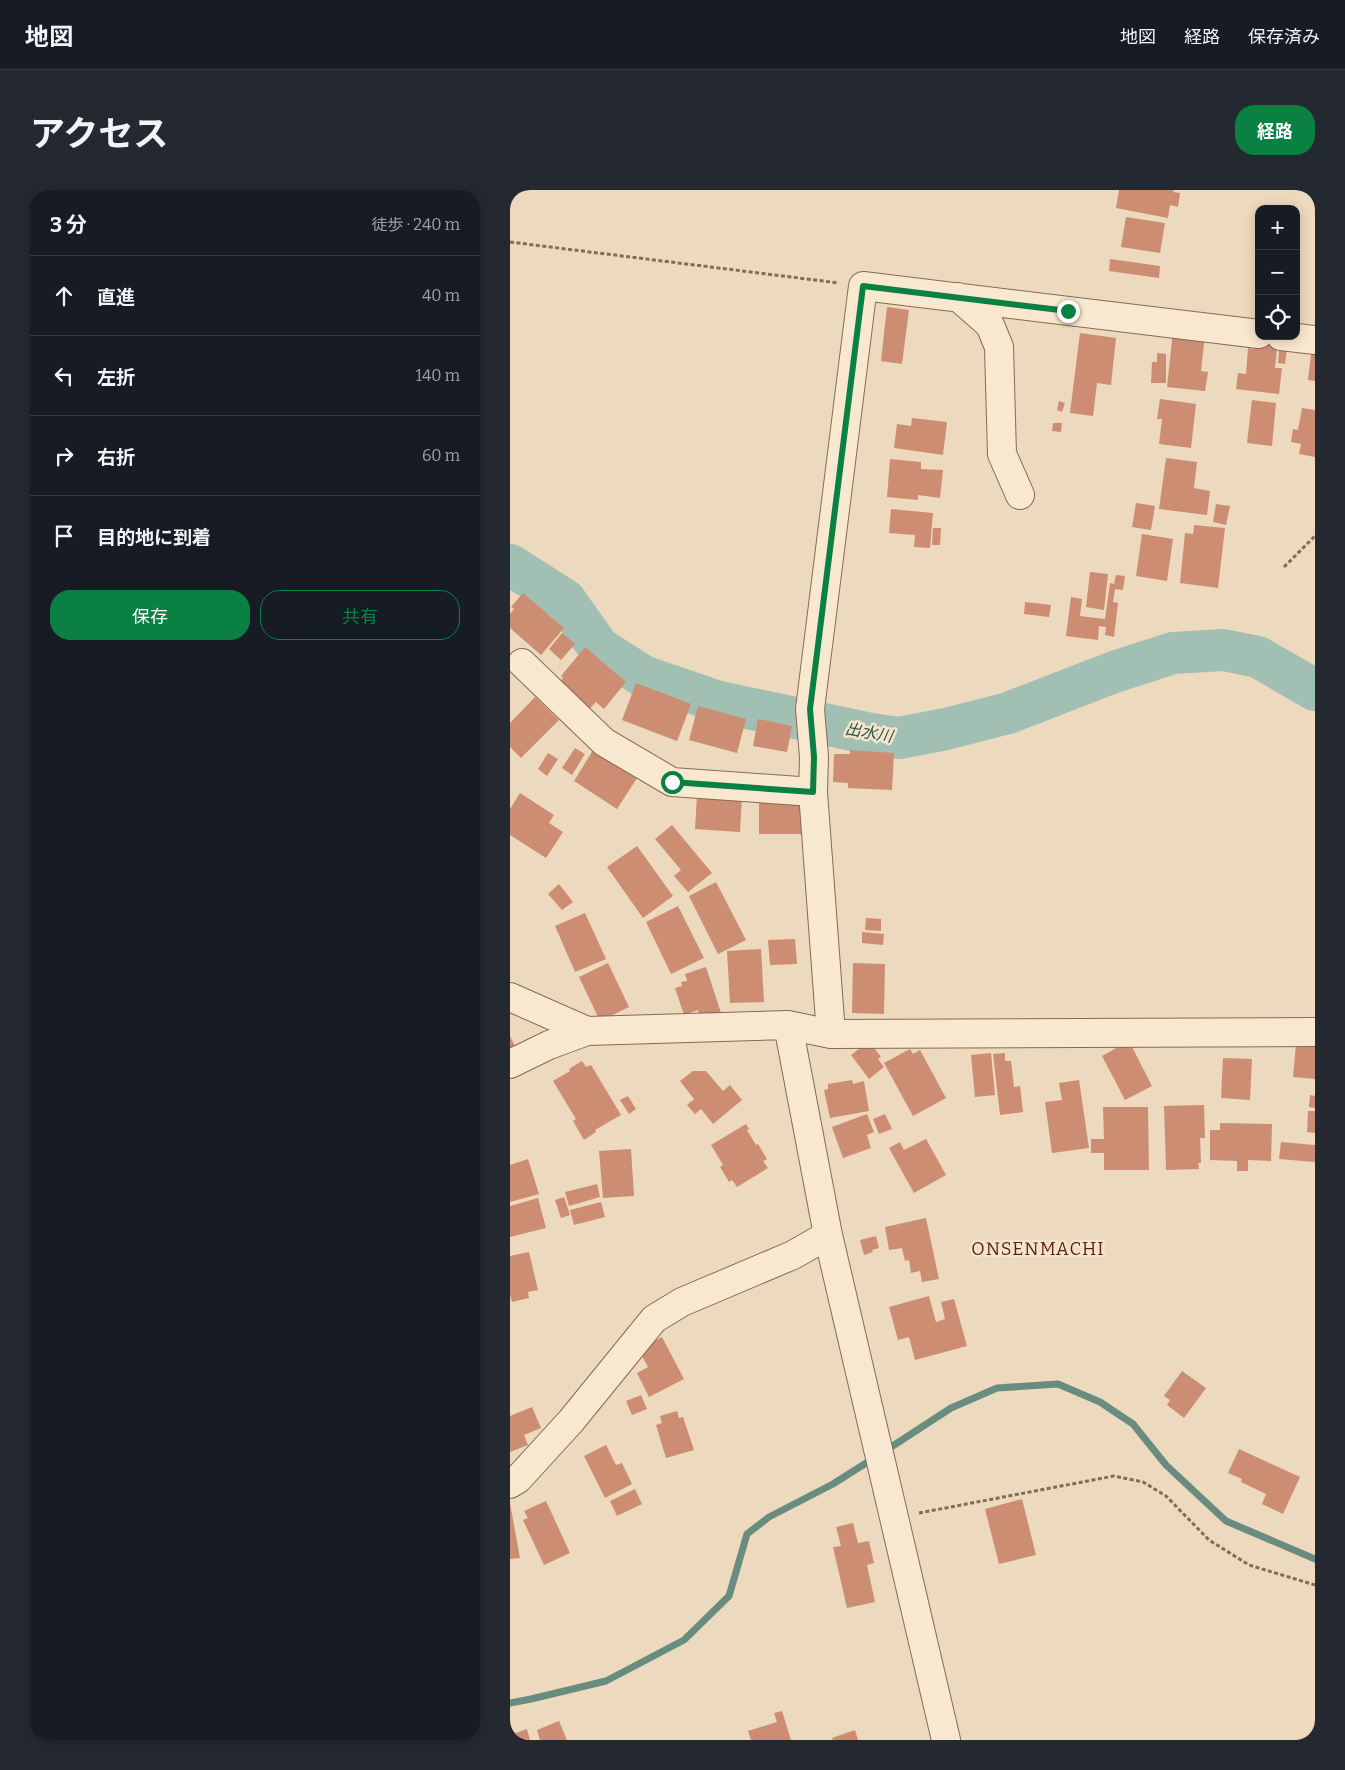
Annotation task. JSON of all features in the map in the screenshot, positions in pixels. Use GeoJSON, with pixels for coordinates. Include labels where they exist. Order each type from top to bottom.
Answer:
{"type":"FeatureCollection","features":[{"type":"Feature","properties":{"kind":"street"},"geometry":{"type":"LineString","coordinates":[[832,1034],[813,792],[814,757],[810,709],[863,286],[1255,334]]}},
{"type":"Feature","properties":{"kind":"street"},"geometry":{"type":"LineString","coordinates":[[958,297],[990,325],[999,347],[1002,454],[1020,495]]}},
{"type":"Feature","properties":{"kind":"street"},"geometry":{"type":"LineString","coordinates":[[1300,338],[1315,340]]}},
{"type":"Feature","properties":{"kind":"street"},"geometry":{"type":"LineString","coordinates":[[522,663],[604,742],[672,782],[813,792]]}},
{"type":"Feature","properties":{"kind":"street"},"geometry":{"type":"LineString","coordinates":[[510,997],[587,1032]]}},
{"type":"Feature","properties":{"kind":"street"},"geometry":{"type":"LineString","coordinates":[[788,1025],[828,1235],[946,1740]]}},
{"type":"Feature","properties":{"kind":"street"},"geometry":{"type":"LineString","coordinates":[[510,1064],[549,1045],[587,1032],[788,1025],[832,1034],[1315,1032]]}},
{"type":"Feature","properties":{"kind":"street"},"geometry":{"type":"LineString","coordinates":[[510,1484],[518,1479],[571,1421],[654,1319],[682,1302],[793,1255],[828,1235]]}},
{"type":"Feature","properties":{"kind":"path"},"geometry":{"type":"LineString","coordinates":[[510,242],[863,286]]}},
{"type":"Feature","properties":{"kind":"path"},"geometry":{"type":"LineString","coordinates":[[1284,566],[1315,536]]}},
{"type":"Feature","properties":{"kind":"path"},"geometry":{"type":"LineString","coordinates":[[894,1518],[1114,1476],[1143,1482],[1166,1496],[1209,1540],[1249,1565],[1315,1586]]}},
{"type":"Feature","properties":{"kind":"building"},"geometry":{"type":"Polygon","coordinates":[[[1119,190],[1174,190],[1173,192],[1180,193],[1178,207],[1170,205],[1168,218],[1116,208],[1119,190]]]}},
{"type":"Feature","properties":{"kind":"building"},"geometry":{"type":"Polygon","coordinates":[[[1126,217],[1165,223],[1160,253],[1121,247],[1126,217]]]}},
{"type":"Feature","properties":{"kind":"building"},"geometry":{"type":"Polygon","coordinates":[[[1110,259],[1160,266],[1159,278],[1109,271],[1110,259]]]}},
{"type":"Feature","properties":{"kind":"building"},"geometry":{"type":"Polygon","coordinates":[[[887,307],[909,310],[902,364],[881,361],[887,307]]]}},
{"type":"Feature","properties":{"kind":"building"},"geometry":{"type":"Polygon","coordinates":[[[1173,331],[1205,335],[1201,371],[1208,372],[1205,391],[1167,387],[1173,331]]]}},
{"type":"Feature","properties":{"kind":"building"},"geometry":{"type":"Polygon","coordinates":[[[1080,333],[1116,338],[1111,385],[1097,383],[1093,416],[1070,413],[1080,333]]]}},
{"type":"Feature","properties":{"kind":"building"},"geometry":{"type":"Polygon","coordinates":[[[1255,338],[1255,340],[1274,340],[1273,349],[1277,349],[1275,368],[1282,368],[1279,394],[1236,389],[1238,373],[1246,374],[1248,348],[1254,349],[1255,338]]]}},
{"type":"Feature","properties":{"kind":"building"},"geometry":{"type":"Polygon","coordinates":[[[1280,340],[1288,341],[1285,364],[1278,363],[1280,340]]]}},
{"type":"Feature","properties":{"kind":"building"},"geometry":{"type":"Polygon","coordinates":[[[1157,353],[1166,354],[1166,383],[1151,383],[1152,362],[1157,362],[1157,353]]]}},
{"type":"Feature","properties":{"kind":"building"},"geometry":{"type":"Polygon","coordinates":[[[1311,354],[1315,355],[1315,381],[1308,380],[1311,354]]]}},
{"type":"Feature","properties":{"kind":"building"},"geometry":{"type":"Polygon","coordinates":[[[1160,399],[1196,404],[1191,448],[1159,444],[1162,419],[1157,419],[1160,399]]]}},
{"type":"Feature","properties":{"kind":"building"},"geometry":{"type":"Polygon","coordinates":[[[1252,400],[1276,403],[1272,446],[1247,443],[1252,400]]]}},
{"type":"Feature","properties":{"kind":"building"},"geometry":{"type":"Polygon","coordinates":[[[1059,401],[1065,403],[1062,412],[1057,410],[1059,401]]]}},
{"type":"Feature","properties":{"kind":"building"},"geometry":{"type":"Polygon","coordinates":[[[1302,408],[1315,410],[1315,457],[1299,454],[1301,444],[1291,442],[1293,429],[1298,430],[1302,408]]]}},
{"type":"Feature","properties":{"kind":"building"},"geometry":{"type":"Polygon","coordinates":[[[912,418],[947,422],[943,455],[894,448],[897,424],[911,426],[912,418]]]}},
{"type":"Feature","properties":{"kind":"building"},"geometry":{"type":"Polygon","coordinates":[[[1053,423],[1062,423],[1061,432],[1052,431],[1053,423]]]}},
{"type":"Feature","properties":{"kind":"building"},"geometry":{"type":"Polygon","coordinates":[[[1166,458],[1197,462],[1194,488],[1210,491],[1207,515],[1159,509],[1166,458]]]}},
{"type":"Feature","properties":{"kind":"building"},"geometry":{"type":"Polygon","coordinates":[[[890,459],[921,462],[921,469],[943,470],[940,498],[918,495],[918,500],[887,497],[890,459]]]}},
{"type":"Feature","properties":{"kind":"building"},"geometry":{"type":"Polygon","coordinates":[[[1136,503],[1155,506],[1151,530],[1132,527],[1136,503]]]}},
{"type":"Feature","properties":{"kind":"building"},"geometry":{"type":"Polygon","coordinates":[[[1216,504],[1230,506],[1226,525],[1213,522],[1216,504]]]}},
{"type":"Feature","properties":{"kind":"building"},"geometry":{"type":"Polygon","coordinates":[[[891,509],[933,513],[930,548],[914,547],[915,535],[889,533],[891,509]]]}},
{"type":"Feature","properties":{"kind":"building"},"geometry":{"type":"Polygon","coordinates":[[[1194,525],[1225,528],[1218,588],[1180,583],[1185,533],[1193,534],[1194,525]]]}},
{"type":"Feature","properties":{"kind":"building"},"geometry":{"type":"Polygon","coordinates":[[[933,528],[941,528],[940,545],[932,545],[933,528]]]}},
{"type":"Feature","properties":{"kind":"building"},"geometry":{"type":"Polygon","coordinates":[[[1142,534],[1173,539],[1167,581],[1136,576],[1142,534]]]}},
{"type":"Feature","properties":{"kind":"building"},"geometry":{"type":"Polygon","coordinates":[[[1090,572],[1108,574],[1104,610],[1086,607],[1090,572]]]}},
{"type":"Feature","properties":{"kind":"building"},"geometry":{"type":"Polygon","coordinates":[[[1116,575],[1125,576],[1123,590],[1115,589],[1113,602],[1118,603],[1114,637],[1105,635],[1106,627],[1099,626],[1098,640],[1066,636],[1071,597],[1082,599],[1080,616],[1105,619],[1110,583],[1114,584],[1116,575]]]}},
{"type":"Feature","properties":{"kind":"building"},"geometry":{"type":"Polygon","coordinates":[[[523,593],[564,628],[541,655],[510,628],[510,614],[514,609],[511,607],[523,593]]]}},
{"type":"Feature","properties":{"kind":"building"},"geometry":{"type":"Polygon","coordinates":[[[1025,602],[1051,605],[1049,617],[1024,614],[1025,602]]]}},
{"type":"Feature","properties":{"kind":"building"},"geometry":{"type":"Polygon","coordinates":[[[562,633],[575,644],[561,660],[549,649],[562,633]]]}},
{"type":"Feature","properties":{"kind":"building"},"geometry":{"type":"Polygon","coordinates":[[[585,647],[626,682],[604,709],[596,702],[587,712],[557,686],[563,678],[561,676],[585,647]]]}},
{"type":"Feature","properties":{"kind":"building"},"geometry":{"type":"Polygon","coordinates":[[[636,683],[691,704],[677,741],[622,720],[636,683]]]}},
{"type":"Feature","properties":{"kind":"building"},"geometry":{"type":"Polygon","coordinates":[[[535,697],[559,720],[521,758],[510,747],[510,723],[535,697]]]}},
{"type":"Feature","properties":{"kind":"building"},"geometry":{"type":"Polygon","coordinates":[[[698,706],[746,719],[737,753],[689,740],[698,706]]]}},
{"type":"Feature","properties":{"kind":"building"},"geometry":{"type":"Polygon","coordinates":[[[758,719],[792,726],[787,752],[753,746],[758,719]]]}},
{"type":"Feature","properties":{"kind":"building"},"geometry":{"type":"Polygon","coordinates":[[[595,747],[639,775],[617,809],[574,781],[595,747]]]}},
{"type":"Feature","properties":{"kind":"building"},"geometry":{"type":"Polygon","coordinates":[[[575,748],[585,754],[572,775],[562,768],[575,748]]]}},
{"type":"Feature","properties":{"kind":"building"},"geometry":{"type":"Polygon","coordinates":[[[850,750],[894,753],[892,790],[848,788],[848,783],[833,782],[834,754],[850,754],[850,750]]]}},
{"type":"Feature","properties":{"kind":"building"},"geometry":{"type":"Polygon","coordinates":[[[548,753],[558,759],[547,776],[538,769],[548,753]]]}},
{"type":"Feature","properties":{"kind":"building"},"geometry":{"type":"Polygon","coordinates":[[[520,793],[554,815],[549,823],[563,832],[546,858],[510,835],[510,809],[520,793]]]}},
{"type":"Feature","properties":{"kind":"building"},"geometry":{"type":"Polygon","coordinates":[[[697,795],[742,797],[740,832],[695,829],[697,795]]]}},
{"type":"Feature","properties":{"kind":"building"},"geometry":{"type":"Polygon","coordinates":[[[759,802],[806,803],[805,834],[759,834],[759,802]]]}},
{"type":"Feature","properties":{"kind":"building"},"geometry":{"type":"Polygon","coordinates":[[[672,825],[712,873],[688,892],[674,876],[681,870],[655,839],[672,825]]]}},
{"type":"Feature","properties":{"kind":"building"},"geometry":{"type":"Polygon","coordinates":[[[637,846],[673,896],[643,918],[607,867],[637,846]]]}},
{"type":"Feature","properties":{"kind":"building"},"geometry":{"type":"Polygon","coordinates":[[[716,882],[746,940],[718,954],[689,896],[716,882]]]}},
{"type":"Feature","properties":{"kind":"building"},"geometry":{"type":"Polygon","coordinates":[[[559,884],[573,902],[562,910],[548,894],[559,884]]]}},
{"type":"Feature","properties":{"kind":"building"},"geometry":{"type":"Polygon","coordinates":[[[678,906],[704,958],[671,974],[646,922],[678,906]]]}},
{"type":"Feature","properties":{"kind":"building"},"geometry":{"type":"Polygon","coordinates":[[[585,913],[606,959],[575,972],[555,926],[585,913]]]}},
{"type":"Feature","properties":{"kind":"building"},"geometry":{"type":"Polygon","coordinates":[[[866,918],[881,919],[881,931],[865,930],[866,918]]]}},
{"type":"Feature","properties":{"kind":"building"},"geometry":{"type":"Polygon","coordinates":[[[862,932],[884,934],[883,945],[862,943],[862,932]]]}},
{"type":"Feature","properties":{"kind":"building"},"geometry":{"type":"Polygon","coordinates":[[[795,939],[797,964],[770,965],[768,940],[795,939]]]}},
{"type":"Feature","properties":{"kind":"building"},"geometry":{"type":"Polygon","coordinates":[[[761,949],[764,1002],[730,1003],[727,951],[761,949]]]}},
{"type":"Feature","properties":{"kind":"building"},"geometry":{"type":"Polygon","coordinates":[[[608,963],[629,1007],[600,1021],[579,977],[608,963]]]}},
{"type":"Feature","properties":{"kind":"building"},"geometry":{"type":"Polygon","coordinates":[[[853,963],[885,964],[884,1014],[852,1013],[853,963]]]}},
{"type":"Feature","properties":{"kind":"building"},"geometry":{"type":"Polygon","coordinates":[[[706,967],[721,1013],[700,1020],[698,1010],[684,1015],[675,988],[682,986],[681,982],[687,981],[685,974],[706,967]]]}},
{"type":"Feature","properties":{"kind":"building"},"geometry":{"type":"Polygon","coordinates":[[[510,1036],[515,1046],[510,1049],[510,1036]]]}},
{"type":"Feature","properties":{"kind":"building"},"geometry":{"type":"Polygon","coordinates":[[[869,1041],[881,1057],[878,1059],[884,1067],[869,1079],[851,1055],[869,1041]]]}},
{"type":"Feature","properties":{"kind":"building"},"geometry":{"type":"Polygon","coordinates":[[[1129,1041],[1152,1086],[1125,1100],[1102,1056],[1129,1041]]]}},
{"type":"Feature","properties":{"kind":"building"},"geometry":{"type":"Polygon","coordinates":[[[1296,1044],[1315,1046],[1315,1079],[1293,1077],[1296,1044]]]}},
{"type":"Feature","properties":{"kind":"building"},"geometry":{"type":"Polygon","coordinates":[[[910,1049],[913,1054],[920,1050],[946,1098],[913,1116],[884,1063],[910,1049]]]}},
{"type":"Feature","properties":{"kind":"building"},"geometry":{"type":"Polygon","coordinates":[[[991,1053],[995,1095],[975,1097],[971,1055],[991,1053]]]}},
{"type":"Feature","properties":{"kind":"building"},"geometry":{"type":"Polygon","coordinates":[[[1005,1053],[1005,1061],[1011,1061],[1014,1087],[1020,1086],[1023,1112],[1000,1115],[993,1054],[1005,1053]]]}},
{"type":"Feature","properties":{"kind":"building"},"geometry":{"type":"Polygon","coordinates":[[[1223,1058],[1252,1059],[1250,1100],[1221,1098],[1223,1058]]]}},
{"type":"Feature","properties":{"kind":"building"},"geometry":{"type":"Polygon","coordinates":[[[582,1061],[586,1067],[591,1065],[621,1115],[595,1130],[596,1132],[584,1140],[573,1121],[576,1119],[553,1081],[582,1061]]]}},
{"type":"Feature","properties":{"kind":"building"},"geometry":{"type":"Polygon","coordinates":[[[693,1071],[706,1071],[723,1091],[730,1085],[742,1100],[713,1124],[701,1109],[695,1114],[687,1105],[694,1099],[680,1081],[693,1071]]]}},
{"type":"Feature","properties":{"kind":"building"},"geometry":{"type":"Polygon","coordinates":[[[852,1080],[853,1084],[864,1081],[869,1111],[830,1118],[824,1090],[828,1089],[828,1084],[852,1080]]]}},
{"type":"Feature","properties":{"kind":"building"},"geometry":{"type":"Polygon","coordinates":[[[1079,1080],[1089,1148],[1052,1153],[1045,1102],[1062,1100],[1059,1083],[1079,1080]]]}},
{"type":"Feature","properties":{"kind":"building"},"geometry":{"type":"Polygon","coordinates":[[[1310,1095],[1315,1096],[1315,1108],[1309,1107],[1310,1095]]]}},
{"type":"Feature","properties":{"kind":"building"},"geometry":{"type":"Polygon","coordinates":[[[628,1096],[636,1109],[629,1114],[620,1100],[628,1096]]]}},
{"type":"Feature","properties":{"kind":"building"},"geometry":{"type":"Polygon","coordinates":[[[1204,1105],[1205,1138],[1200,1138],[1201,1163],[1198,1163],[1199,1169],[1166,1170],[1164,1106],[1204,1105]]]}},
{"type":"Feature","properties":{"kind":"building"},"geometry":{"type":"Polygon","coordinates":[[[1103,1107],[1148,1107],[1149,1170],[1104,1170],[1104,1153],[1091,1153],[1091,1139],[1104,1139],[1103,1107]]]}},
{"type":"Feature","properties":{"kind":"building"},"geometry":{"type":"Polygon","coordinates":[[[1308,1111],[1315,1111],[1315,1133],[1307,1132],[1308,1111]]]}},
{"type":"Feature","properties":{"kind":"building"},"geometry":{"type":"Polygon","coordinates":[[[867,1114],[874,1132],[867,1135],[871,1148],[843,1158],[832,1127],[867,1114]]]}},
{"type":"Feature","properties":{"kind":"building"},"geometry":{"type":"Polygon","coordinates":[[[885,1114],[892,1129],[879,1134],[873,1119],[885,1114]]]}},
{"type":"Feature","properties":{"kind":"building"},"geometry":{"type":"Polygon","coordinates":[[[1220,1123],[1272,1124],[1271,1161],[1248,1160],[1248,1171],[1237,1171],[1237,1161],[1210,1160],[1210,1130],[1220,1130],[1220,1123]]]}},
{"type":"Feature","properties":{"kind":"building"},"geometry":{"type":"Polygon","coordinates":[[[746,1124],[749,1129],[747,1130],[756,1145],[758,1144],[767,1159],[763,1161],[768,1168],[737,1187],[732,1180],[729,1182],[720,1167],[723,1165],[711,1145],[746,1124]]]}},
{"type":"Feature","properties":{"kind":"building"},"geometry":{"type":"Polygon","coordinates":[[[926,1139],[946,1175],[914,1193],[889,1148],[900,1142],[904,1150],[926,1139]]]}},
{"type":"Feature","properties":{"kind":"building"},"geometry":{"type":"Polygon","coordinates":[[[1281,1142],[1315,1145],[1315,1162],[1279,1159],[1281,1142]]]}},
{"type":"Feature","properties":{"kind":"building"},"geometry":{"type":"Polygon","coordinates":[[[631,1149],[634,1196],[603,1198],[599,1151],[631,1149]]]}},
{"type":"Feature","properties":{"kind":"building"},"geometry":{"type":"Polygon","coordinates":[[[528,1159],[539,1194],[510,1202],[510,1165],[528,1159]]]}},
{"type":"Feature","properties":{"kind":"building"},"geometry":{"type":"Polygon","coordinates":[[[597,1184],[600,1197],[569,1206],[565,1192],[597,1184]]]}},
{"type":"Feature","properties":{"kind":"building"},"geometry":{"type":"Polygon","coordinates":[[[564,1197],[570,1215],[561,1218],[555,1200],[564,1197]]]}},
{"type":"Feature","properties":{"kind":"building"},"geometry":{"type":"Polygon","coordinates":[[[538,1198],[546,1228],[510,1237],[510,1206],[538,1198]]]}},
{"type":"Feature","properties":{"kind":"building"},"geometry":{"type":"Polygon","coordinates":[[[601,1202],[605,1217],[574,1225],[570,1210],[601,1202]]]}},
{"type":"Feature","properties":{"kind":"building"},"geometry":{"type":"Polygon","coordinates":[[[926,1218],[939,1279],[922,1282],[920,1271],[911,1273],[909,1260],[905,1261],[902,1248],[889,1250],[885,1227],[926,1218]]]}},
{"type":"Feature","properties":{"kind":"building"},"geometry":{"type":"Polygon","coordinates":[[[876,1236],[879,1248],[864,1255],[860,1240],[876,1236]]]}},
{"type":"Feature","properties":{"kind":"building"},"geometry":{"type":"Polygon","coordinates":[[[529,1252],[538,1290],[528,1292],[529,1298],[512,1302],[510,1295],[510,1256],[529,1252]]]}},
{"type":"Feature","properties":{"kind":"building"},"geometry":{"type":"Polygon","coordinates":[[[929,1296],[936,1322],[945,1319],[941,1302],[954,1299],[967,1346],[915,1360],[909,1337],[898,1340],[889,1307],[929,1296]]]}},
{"type":"Feature","properties":{"kind":"building"},"geometry":{"type":"Polygon","coordinates":[[[662,1337],[684,1379],[649,1397],[637,1373],[648,1367],[638,1349],[662,1337]]]}},
{"type":"Feature","properties":{"kind":"building"},"geometry":{"type":"Polygon","coordinates":[[[1182,1371],[1206,1388],[1184,1418],[1167,1405],[1170,1400],[1164,1396],[1182,1371]]]}},
{"type":"Feature","properties":{"kind":"building"},"geometry":{"type":"Polygon","coordinates":[[[641,1395],[647,1409],[632,1415],[626,1401],[641,1395]]]}},
{"type":"Feature","properties":{"kind":"building"},"geometry":{"type":"Polygon","coordinates":[[[532,1407],[541,1428],[524,1435],[528,1445],[510,1452],[510,1416],[532,1407]]]}},
{"type":"Feature","properties":{"kind":"building"},"geometry":{"type":"Polygon","coordinates":[[[677,1411],[679,1418],[683,1417],[694,1450],[666,1458],[656,1425],[662,1423],[660,1416],[677,1411]]]}},
{"type":"Feature","properties":{"kind":"building"},"geometry":{"type":"Polygon","coordinates":[[[606,1445],[616,1465],[622,1463],[632,1484],[605,1498],[584,1456],[606,1445]]]}},
{"type":"Feature","properties":{"kind":"building"},"geometry":{"type":"Polygon","coordinates":[[[1239,1449],[1300,1477],[1283,1514],[1262,1504],[1266,1494],[1241,1482],[1242,1479],[1228,1473],[1239,1449]]]}},
{"type":"Feature","properties":{"kind":"building"},"geometry":{"type":"Polygon","coordinates":[[[635,1489],[642,1504],[617,1516],[610,1501],[635,1489]]]}},
{"type":"Feature","properties":{"kind":"building"},"geometry":{"type":"Polygon","coordinates":[[[1022,1499],[1036,1555],[999,1564],[985,1509],[1022,1499]]]}},
{"type":"Feature","properties":{"kind":"building"},"geometry":{"type":"Polygon","coordinates":[[[546,1501],[570,1553],[544,1565],[523,1520],[528,1518],[524,1511],[546,1501]]]}},
{"type":"Feature","properties":{"kind":"building"},"geometry":{"type":"Polygon","coordinates":[[[510,1503],[520,1558],[510,1559],[510,1503]]]}},
{"type":"Feature","properties":{"kind":"building"},"geometry":{"type":"Polygon","coordinates":[[[853,1523],[858,1543],[869,1541],[874,1563],[867,1565],[875,1602],[847,1608],[833,1547],[841,1546],[836,1527],[853,1523]]]}},
{"type":"Feature","properties":{"kind":"building"},"geometry":{"type":"Polygon","coordinates":[[[782,1711],[791,1740],[751,1740],[748,1731],[777,1722],[774,1713],[782,1711]]]}},
{"type":"Feature","properties":{"kind":"building"},"geometry":{"type":"Polygon","coordinates":[[[559,1721],[567,1740],[540,1740],[537,1730],[559,1721]]]}},
{"type":"Feature","properties":{"kind":"building"},"geometry":{"type":"Polygon","coordinates":[[[527,1729],[530,1740],[510,1740],[510,1735],[527,1729]]]}},
{"type":"Feature","properties":{"kind":"building"},"geometry":{"type":"Polygon","coordinates":[[[855,1730],[858,1740],[833,1740],[832,1738],[855,1730]]]}},
{"type":"Feature","properties":{"kind":"waterway","name":"出水川"},"geometry":{"type":"LineString","coordinates":[[510,565],[565,600],[599,648],[643,676],[719,702],[871,734],[899,738],[946,729],[1008,713],[1114,672],[1173,653],[1223,650],[1258,657],[1315,690]]}},
{"type":"Feature","properties":{"kind":"waterway"},"geometry":{"type":"LineString","coordinates":[[885,1451],[951,1408],[997,1388],[1058,1384],[1100,1402],[1133,1424],[1166,1465],[1226,1521],[1315,1559]]}},
{"type":"Feature","properties":{"kind":"waterway"},"geometry":{"type":"LineString","coordinates":[[510,1703],[606,1681],[684,1640],[729,1596],[747,1534],[769,1517],[833,1484],[874,1458]]}},
{"type":"Feature","properties":{"kind":"district","name":"ONSENMACHI"},"geometry":{"type":"Point","coordinates":[1038,1249]}},
{"type":"Feature","properties":{"kind":"route"},"geometry":{"type":"LineString","coordinates":[[672,782],[813,792],[814,757],[810,709],[863,286],[1068,311]]}}]}
